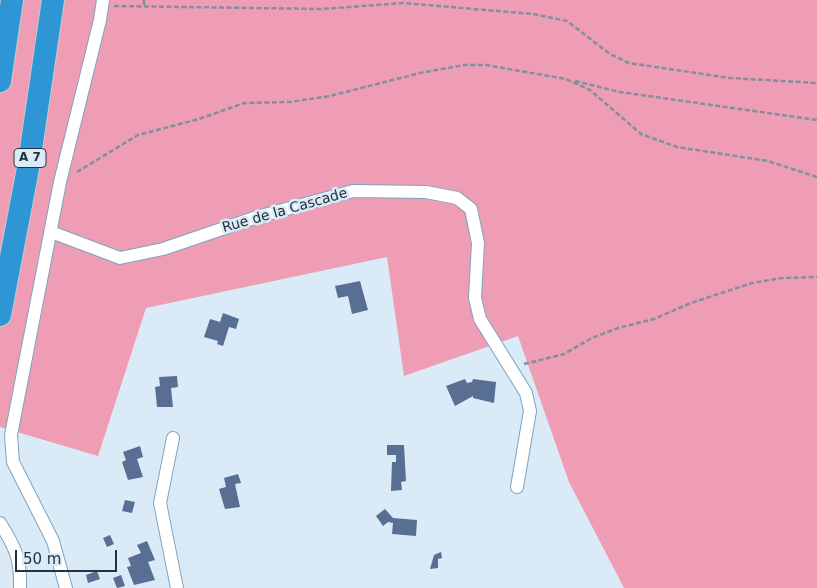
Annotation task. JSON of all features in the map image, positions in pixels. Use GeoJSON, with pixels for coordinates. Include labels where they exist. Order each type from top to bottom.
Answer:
{"type":"FeatureCollection","features":[{"type":"Feature","properties":{"kind":"highway"},"geometry":{"type":"LineString","coordinates":[[0,81],[12,0]]}},
{"type":"Feature","properties":{"kind":"highway","name":"A 7"},"geometry":{"type":"LineString","coordinates":[[0,315],[29,163],[53,0]]}},
{"type":"Feature","properties":{"kind":"street"},"geometry":{"type":"LineString","coordinates":[[66,588],[53,541],[13,462],[11,435],[60,182],[100,20],[102,3]]}},
{"type":"Feature","properties":{"kind":"street","name":"Rue de la Cascade"},"geometry":{"type":"LineString","coordinates":[[51,232],[120,258],[163,248],[257,217],[353,192],[426,192],[457,198],[471,209],[478,242],[475,298],[480,318],[526,393],[530,411],[517,487]]}},
{"type":"Feature","properties":{"kind":"street"},"geometry":{"type":"LineString","coordinates":[[173,438],[160,503],[177,588]]}},
{"type":"Feature","properties":{"kind":"street"},"geometry":{"type":"LineString","coordinates":[[0,523],[16,548],[21,575],[20,588]]}},
{"type":"Feature","properties":{"kind":"path"},"geometry":{"type":"LineString","coordinates":[[144,0],[144,7]]}},
{"type":"Feature","properties":{"kind":"path"},"geometry":{"type":"LineString","coordinates":[[102,3],[144,7],[322,9],[403,3],[534,14],[567,21],[610,54],[629,63],[730,78],[817,83]]}},
{"type":"Feature","properties":{"kind":"path"},"geometry":{"type":"LineString","coordinates":[[60,182],[138,135],[199,119],[244,103],[290,102],[330,96],[420,73],[464,65],[486,64],[566,79],[620,92],[817,120]]}},
{"type":"Feature","properties":{"kind":"path"},"geometry":{"type":"LineString","coordinates":[[566,79],[590,90],[641,134],[677,147],[768,160],[817,177]]}},
{"type":"Feature","properties":{"kind":"path"},"geometry":{"type":"LineString","coordinates":[[510,368],[564,354],[592,338],[618,328],[654,319],[691,303],[752,283],[782,278],[817,276]]}},
{"type":"Feature","properties":{"kind":"shaded area"},"geometry":{"type":"Polygon","coordinates":[[[0,0],[817,0],[817,588],[624,588],[569,482],[518,336],[404,376],[387,257],[146,308],[98,456],[0,427],[0,0]]]}},
{"type":"Feature","properties":{"kind":"building"},"geometry":{"type":"Polygon","coordinates":[[[360,281],[368,310],[352,314],[348,296],[338,298],[335,286],[360,281]]]}},
{"type":"Feature","properties":{"kind":"building"},"geometry":{"type":"Polygon","coordinates":[[[223,313],[239,319],[236,329],[229,327],[223,346],[217,344],[218,341],[204,337],[210,319],[220,322],[223,313]]]}},
{"type":"Feature","properties":{"kind":"building"},"geometry":{"type":"Polygon","coordinates":[[[177,376],[178,387],[171,388],[173,407],[157,407],[155,387],[160,386],[159,377],[177,376]]]}},
{"type":"Feature","properties":{"kind":"building"},"geometry":{"type":"Polygon","coordinates":[[[465,379],[467,383],[472,382],[473,379],[496,382],[494,403],[473,398],[473,396],[455,406],[446,386],[465,379]]]}},
{"type":"Feature","properties":{"kind":"building"},"geometry":{"type":"Polygon","coordinates":[[[387,445],[404,445],[406,481],[401,482],[402,490],[391,491],[392,462],[396,462],[396,455],[387,455],[387,445]]]}},
{"type":"Feature","properties":{"kind":"building"},"geometry":{"type":"Polygon","coordinates":[[[140,446],[143,457],[137,459],[143,477],[128,480],[122,462],[126,460],[123,452],[140,446]]]}},
{"type":"Feature","properties":{"kind":"building"},"geometry":{"type":"Polygon","coordinates":[[[238,474],[241,483],[235,484],[240,507],[225,509],[219,489],[226,487],[224,478],[238,474]]]}},
{"type":"Feature","properties":{"kind":"building"},"geometry":{"type":"Polygon","coordinates":[[[125,500],[135,502],[132,513],[122,511],[125,500]]]}},
{"type":"Feature","properties":{"kind":"building"},"geometry":{"type":"Polygon","coordinates":[[[385,509],[393,518],[417,520],[416,536],[392,534],[393,523],[388,522],[383,526],[376,516],[385,509]]]}},
{"type":"Feature","properties":{"kind":"building"},"geometry":{"type":"Polygon","coordinates":[[[110,535],[114,544],[107,547],[103,538],[110,535]]]}},
{"type":"Feature","properties":{"kind":"building"},"geometry":{"type":"Polygon","coordinates":[[[147,541],[155,560],[148,562],[155,580],[134,585],[127,567],[131,566],[128,558],[141,553],[137,545],[147,541]]]}},
{"type":"Feature","properties":{"kind":"building"},"geometry":{"type":"Polygon","coordinates":[[[441,552],[442,558],[438,559],[438,568],[430,569],[434,555],[441,552]]]}},
{"type":"Feature","properties":{"kind":"building"},"geometry":{"type":"Polygon","coordinates":[[[97,571],[100,579],[88,583],[86,575],[97,571]]]}},
{"type":"Feature","properties":{"kind":"building"},"geometry":{"type":"Polygon","coordinates":[[[121,575],[125,586],[117,588],[113,578],[121,575]]]}}]}
